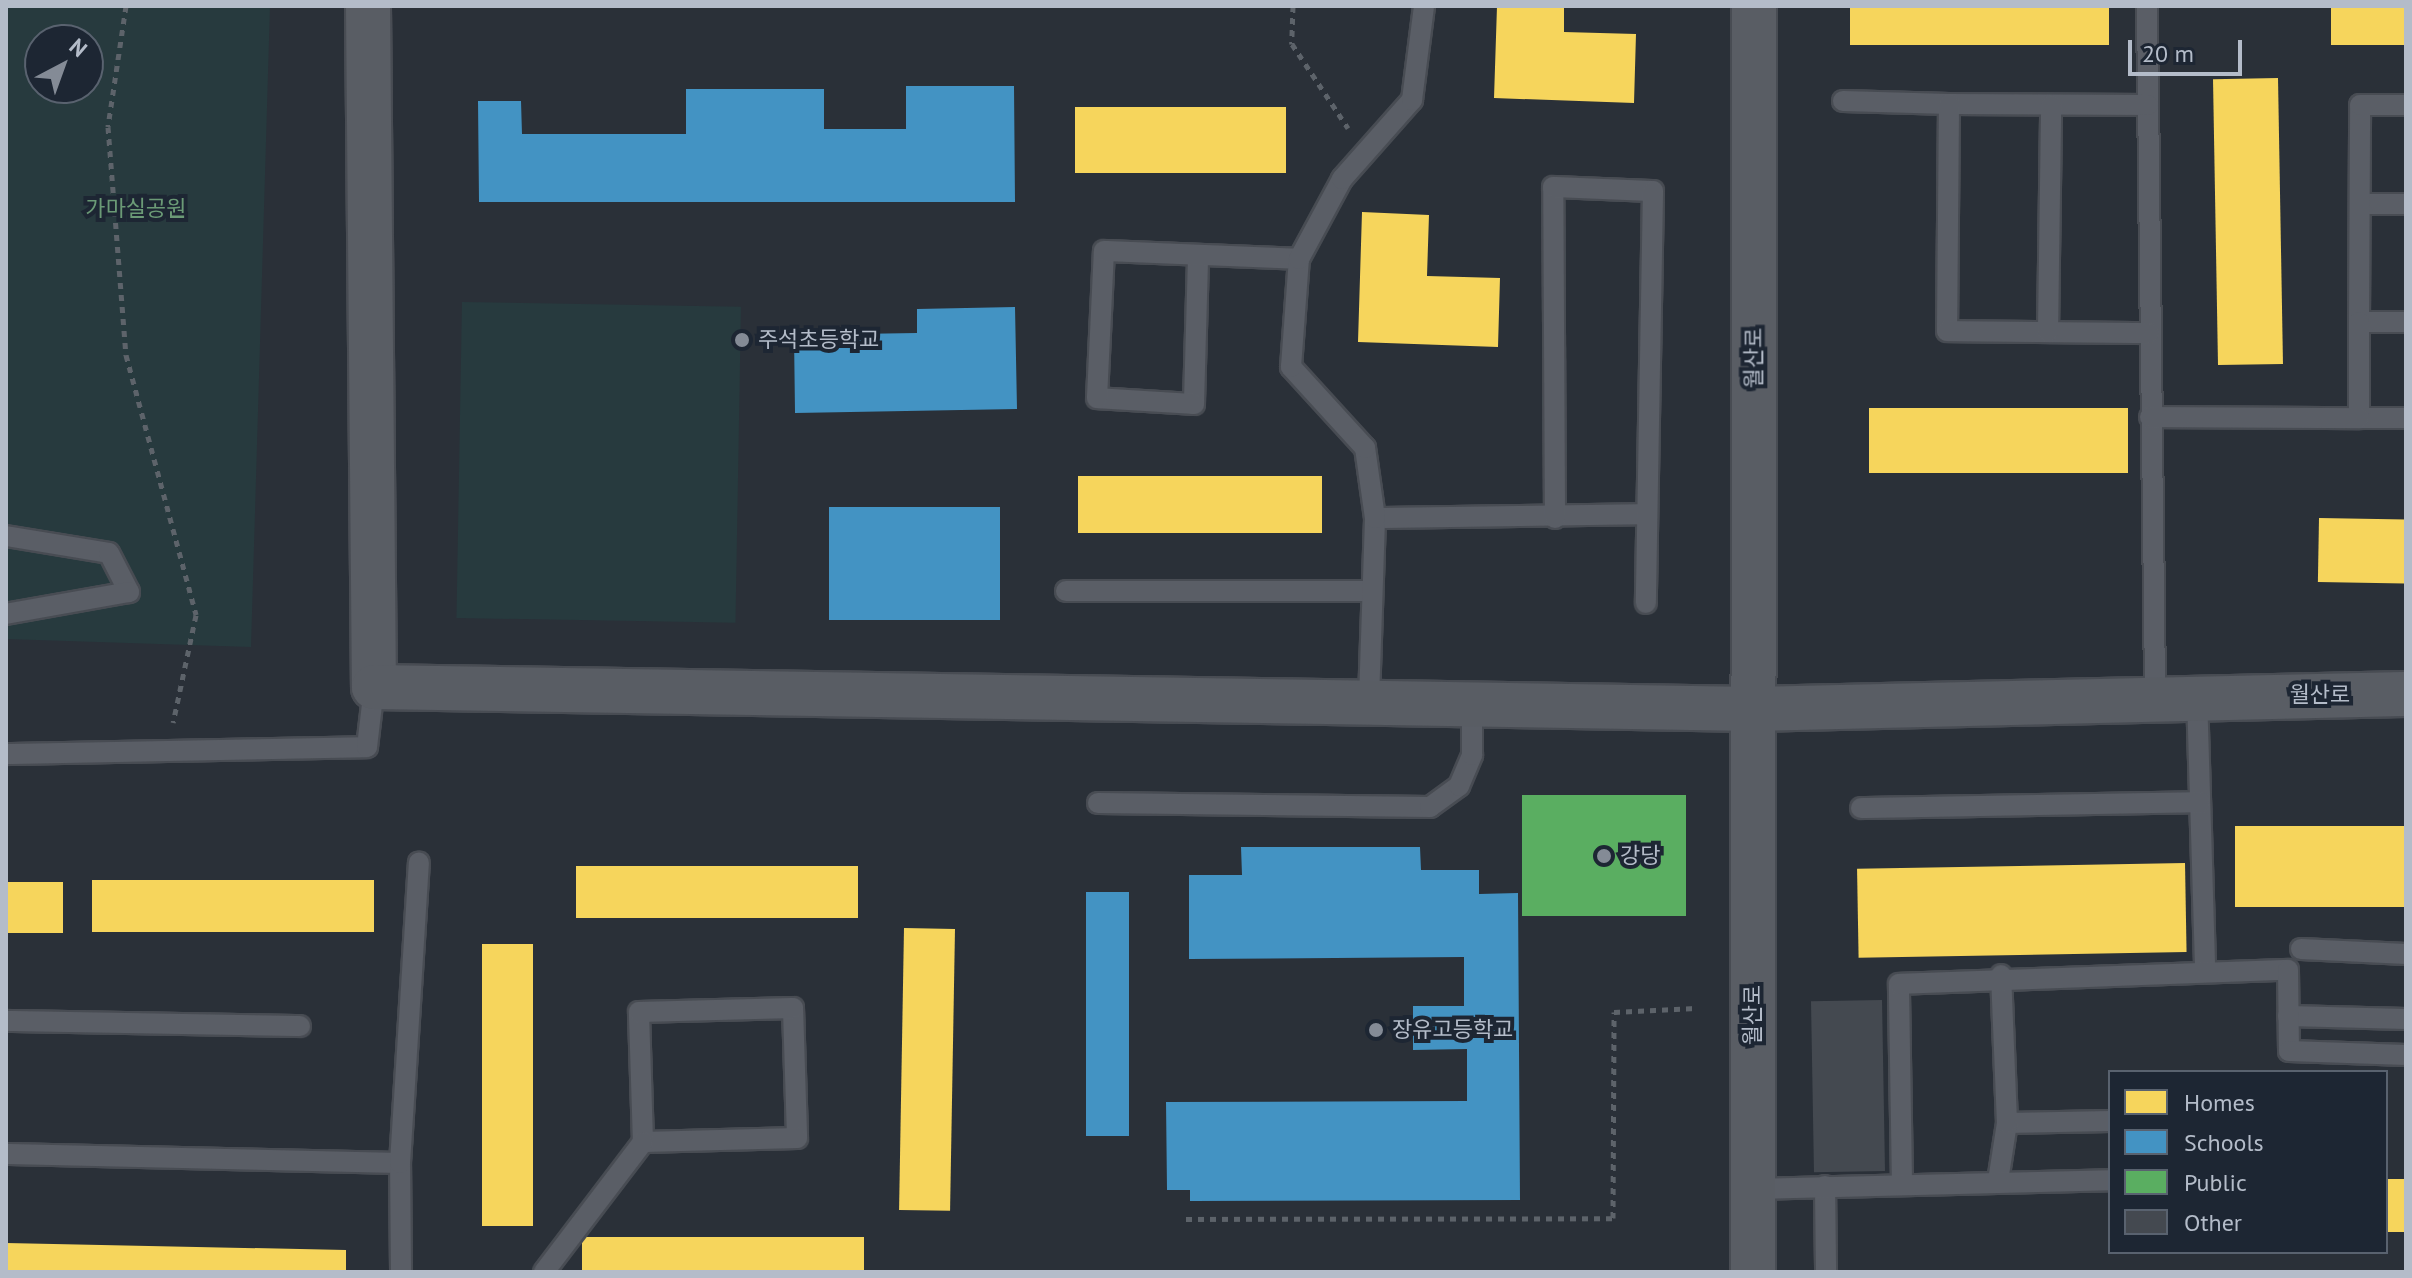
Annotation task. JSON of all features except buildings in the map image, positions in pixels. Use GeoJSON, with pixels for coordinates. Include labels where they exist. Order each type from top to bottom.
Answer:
{"type":"FeatureCollection","features":[{"type":"Feature","properties":{"kind":"street"},"geometry":{"type":"LineString","coordinates":[[368,6],[374,687],[1369,700],[1753,709]]}},
{"type":"Feature","properties":{"kind":"street","name":"월산로"},"geometry":{"type":"LineString","coordinates":[[1753,1272],[1754,6]]}},
{"type":"Feature","properties":{"kind":"street","name":"월산로"},"geometry":{"type":"LineString","coordinates":[[1753,709],[2176,695],[2406,694]]}},
{"type":"Feature","properties":{"kind":"lane"},"geometry":{"type":"LineString","coordinates":[[1369,700],[1370,591],[1375,518],[1365,448],[1291,367],[1299,259],[1342,179],[1412,100],[1424,6]]}},
{"type":"Feature","properties":{"kind":"lane"},"geometry":{"type":"LineString","coordinates":[[2147,6],[2150,417],[2176,695],[2200,802],[2205,971]]}},
{"type":"Feature","properties":{"kind":"lane"},"geometry":{"type":"LineString","coordinates":[[1843,101],[2148,105]]}},
{"type":"Feature","properties":{"kind":"lane"},"geometry":{"type":"LineString","coordinates":[[1949,104],[1947,331],[2149,333]]}},
{"type":"Feature","properties":{"kind":"lane"},"geometry":{"type":"LineString","coordinates":[[2048,332],[2051,105]]}},
{"type":"Feature","properties":{"kind":"lane"},"geometry":{"type":"LineString","coordinates":[[2359,418],[2360,105],[2406,105]]}},
{"type":"Feature","properties":{"kind":"lane"},"geometry":{"type":"LineString","coordinates":[[1555,518],[1553,187],[1653,191],[1646,603]]}},
{"type":"Feature","properties":{"kind":"lane"},"geometry":{"type":"LineString","coordinates":[[2360,204],[2406,204]]}},
{"type":"Feature","properties":{"kind":"lane"},"geometry":{"type":"LineString","coordinates":[[1198,259],[1194,404],[1097,398],[1104,251],[1198,259],[1299,259]]}},
{"type":"Feature","properties":{"kind":"lane"},"geometry":{"type":"LineString","coordinates":[[2359,322],[2406,322]]}},
{"type":"Feature","properties":{"kind":"lane"},"geometry":{"type":"LineString","coordinates":[[2150,417],[2406,418]]}},
{"type":"Feature","properties":{"kind":"lane"},"geometry":{"type":"LineString","coordinates":[[1375,518],[1555,518],[1647,514]]}},
{"type":"Feature","properties":{"kind":"lane"},"geometry":{"type":"LineString","coordinates":[[6,536],[109,553],[129,592],[6,614]]}},
{"type":"Feature","properties":{"kind":"lane"},"geometry":{"type":"LineString","coordinates":[[1066,591],[1370,591]]}},
{"type":"Feature","properties":{"kind":"lane"},"geometry":{"type":"LineString","coordinates":[[6,754],[367,747],[374,687]]}},
{"type":"Feature","properties":{"kind":"lane"},"geometry":{"type":"LineString","coordinates":[[1098,803],[1430,807],[1459,786],[1472,755],[1472,702]]}},
{"type":"Feature","properties":{"kind":"lane"},"geometry":{"type":"LineString","coordinates":[[1861,808],[2200,802]]}},
{"type":"Feature","properties":{"kind":"lane"},"geometry":{"type":"LineString","coordinates":[[401,1272],[400,1163],[419,863]]}},
{"type":"Feature","properties":{"kind":"lane"},"geometry":{"type":"LineString","coordinates":[[2301,949],[2406,954]]}},
{"type":"Feature","properties":{"kind":"lane"},"geometry":{"type":"LineString","coordinates":[[1902,1184],[1899,984],[2001,975],[2288,970],[2289,1051],[2406,1055]]}},
{"type":"Feature","properties":{"kind":"lane"},"geometry":{"type":"LineString","coordinates":[[1998,1181],[2007,1123],[2001,975]]}},
{"type":"Feature","properties":{"kind":"lane"},"geometry":{"type":"LineString","coordinates":[[544,1272],[643,1142],[639,1012],[793,1008],[797,1138],[643,1142]]}},
{"type":"Feature","properties":{"kind":"lane"},"geometry":{"type":"LineString","coordinates":[[2288,1016],[2406,1019]]}},
{"type":"Feature","properties":{"kind":"lane"},"geometry":{"type":"LineString","coordinates":[[6,1021],[300,1026]]}},
{"type":"Feature","properties":{"kind":"lane"},"geometry":{"type":"LineString","coordinates":[[2007,1123],[2108,1121]]}},
{"type":"Feature","properties":{"kind":"lane"},"geometry":{"type":"LineString","coordinates":[[6,1154],[400,1163]]}},
{"type":"Feature","properties":{"kind":"lane"},"geometry":{"type":"LineString","coordinates":[[1753,1189],[2108,1180]]}},
{"type":"Feature","properties":{"kind":"lane"},"geometry":{"type":"LineString","coordinates":[[1825,1186],[1826,1272]]}},
{"type":"Feature","properties":{"kind":"path"},"geometry":{"type":"LineString","coordinates":[[126,6],[108,127],[126,355],[196,615],[166,751]]}},
{"type":"Feature","properties":{"kind":"path"},"geometry":{"type":"LineString","coordinates":[[1293,6],[1292,44],[1349,131]]}},
{"type":"Feature","properties":{"kind":"path"},"geometry":{"type":"LineString","coordinates":[[1186,1219],[1613,1218],[1614,1012],[1696,1008]]}},
{"type":"Feature","properties":{"kind":"green space","name":"가마실공원"},"geometry":{"type":"Polygon","coordinates":[[[6,6],[270,6],[251,647],[6,639],[6,6]]]}},
{"type":"Feature","properties":{"kind":"green space"},"geometry":{"type":"Polygon","coordinates":[[[462,302],[741,307],[735,623],[456,618],[462,302]]]}},
{"type":"Feature","properties":{"kind":"place","name":"주석초등학교"},"geometry":{"type":"Point","coordinates":[742,340]}},
{"type":"Feature","properties":{"kind":"place","name":"강당"},"geometry":{"type":"Point","coordinates":[1604,856]}},
{"type":"Feature","properties":{"kind":"place","name":"장유고등학교"},"geometry":{"type":"Point","coordinates":[1376,1030]}}]}
